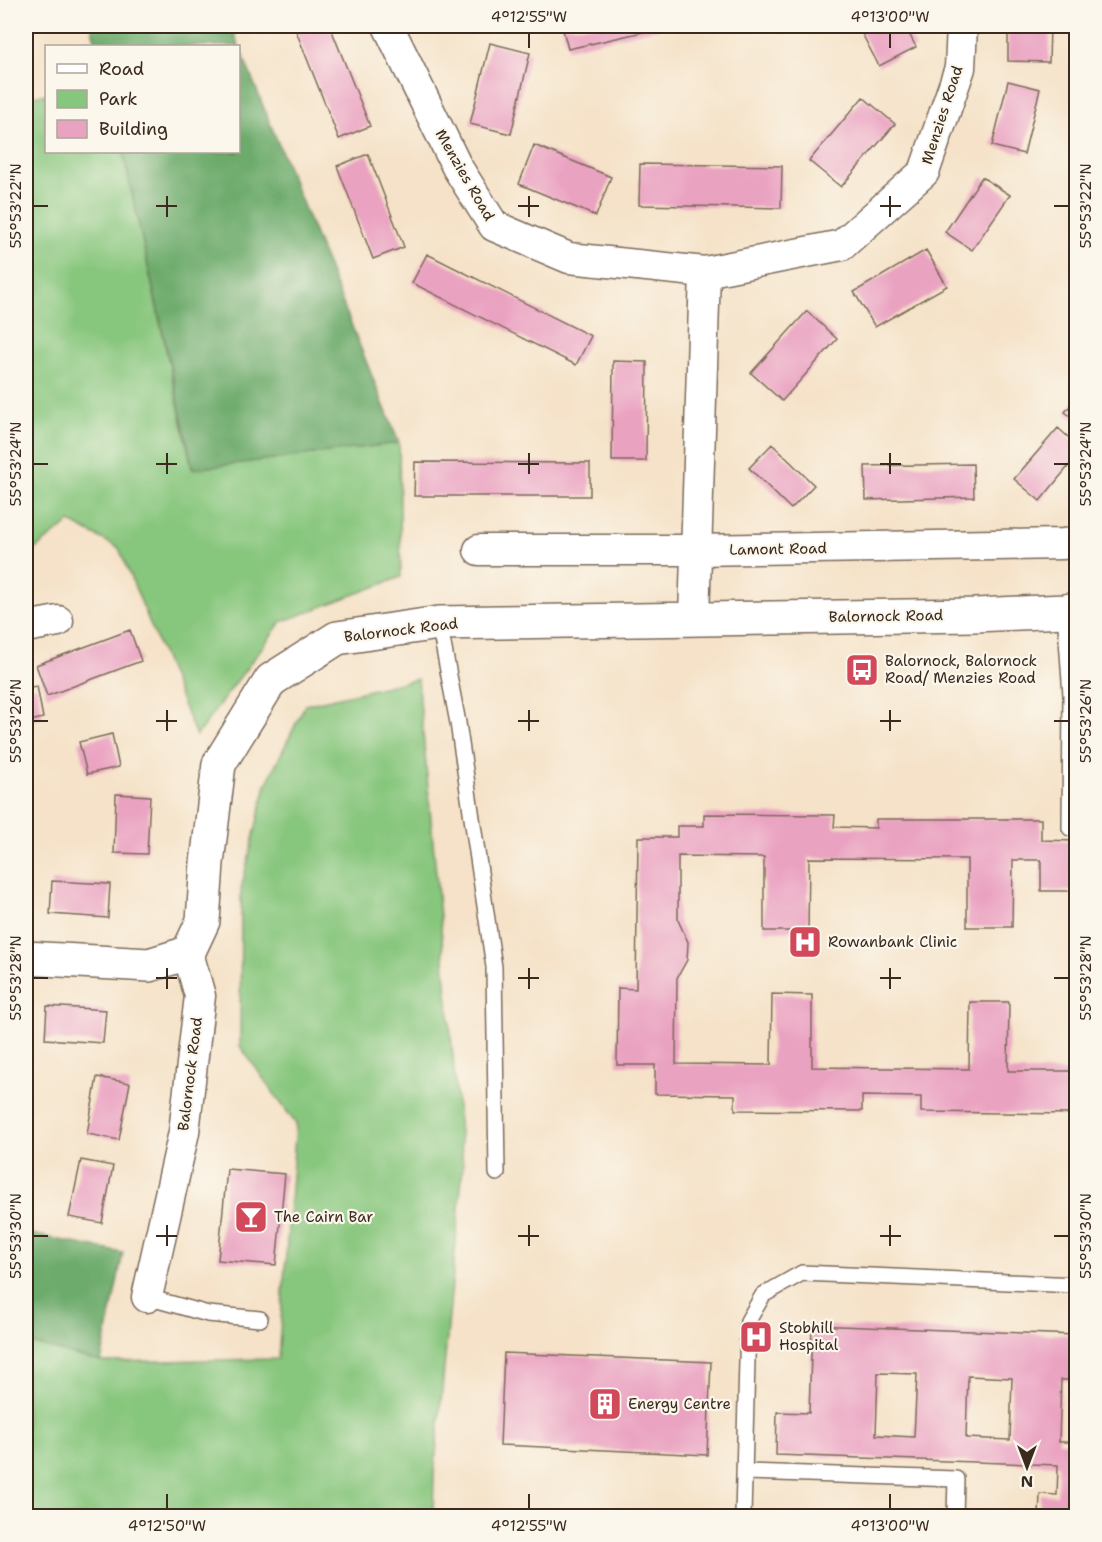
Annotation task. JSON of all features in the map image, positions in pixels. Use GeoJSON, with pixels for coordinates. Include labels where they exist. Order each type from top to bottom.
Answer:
{"type":"FeatureCollection","features":[{"type":"Feature","properties":{"kind":"street","name":"Menzies Road"},"geometry":{"type":"LineString","coordinates":[[388,26],[457,166],[494,226],[568,258],[705,272],[842,245],[924,172],[960,68],[962,26]]}},
{"type":"Feature","properties":{"kind":"street"},"geometry":{"type":"LineString","coordinates":[[694,619],[705,272]]}},
{"type":"Feature","properties":{"kind":"street","name":"Lamont Road"},"geometry":{"type":"LineString","coordinates":[[479,550],[695,550],[1077,542]]}},
{"type":"Feature","properties":{"kind":"street","name":"Balornock Road"},"geometry":{"type":"LineString","coordinates":[[147,1297],[184,1132],[200,996],[188,953],[203,921],[207,862],[219,764],[271,680],[336,638],[439,622],[975,615],[1071,610]]}},
{"type":"Feature","properties":{"kind":"street"},"geometry":{"type":"LineString","coordinates":[[26,627],[58,621]]}},
{"type":"Feature","properties":{"kind":"street"},"geometry":{"type":"LineString","coordinates":[[26,958],[148,965],[188,953]]}},
{"type":"Feature","properties":{"kind":"lane"},"geometry":{"type":"LineString","coordinates":[[1070,828],[1074,695],[1071,610]]}},
{"type":"Feature","properties":{"kind":"lane"},"geometry":{"type":"LineString","coordinates":[[439,622],[458,723],[494,967],[497,1173]]}},
{"type":"Feature","properties":{"kind":"lane"},"geometry":{"type":"LineString","coordinates":[[743,1516],[748,1321],[763,1295],[802,1273],[1077,1285]]}},
{"type":"Feature","properties":{"kind":"lane"},"geometry":{"type":"LineString","coordinates":[[147,1297],[208,1314],[261,1319]]}},
{"type":"Feature","properties":{"kind":"lane"},"geometry":{"type":"LineString","coordinates":[[745,1472],[957,1479],[955,1516]]}},
{"type":"Feature","properties":{"kind":"green space"},"geometry":{"type":"Polygon","coordinates":[[[91,26],[231,26],[239,45],[97,45],[91,26]]]}},
{"type":"Feature","properties":{"kind":"green space"},"geometry":{"type":"Polygon","coordinates":[[[240,48],[399,443],[193,469],[123,153],[240,153],[240,48]]]}},
{"type":"Feature","properties":{"kind":"green space"},"geometry":{"type":"Polygon","coordinates":[[[45,94],[45,153],[123,153],[192,469],[399,443],[401,577],[281,622],[196,736],[119,548],[70,522],[26,556],[26,97],[45,94]]]}},
{"type":"Feature","properties":{"kind":"green space"},"geometry":{"type":"Polygon","coordinates":[[[418,679],[463,1166],[434,1475],[433,1516],[26,1516],[26,1306],[101,1362],[278,1359],[296,1124],[240,1046],[241,889],[266,785],[305,705],[418,679]]]}},
{"type":"Feature","properties":{"kind":"green space"},"geometry":{"type":"Polygon","coordinates":[[[26,1233],[123,1253],[101,1362],[26,1342],[26,1233]]]}},
{"type":"Feature","properties":{"kind":"building"},"geometry":{"type":"Polygon","coordinates":[[[294,26],[330,26],[370,126],[339,139],[294,26]]]}},
{"type":"Feature","properties":{"kind":"building"},"geometry":{"type":"Polygon","coordinates":[[[562,26],[669,26],[568,49],[562,26]]]}},
{"type":"Feature","properties":{"kind":"building"},"geometry":{"type":"Polygon","coordinates":[[[858,26],[905,26],[916,47],[879,66],[858,26]]]}},
{"type":"Feature","properties":{"kind":"building"},"geometry":{"type":"Polygon","coordinates":[[[1008,26],[1050,26],[1049,62],[1008,61],[1008,26]]]}},
{"type":"Feature","properties":{"kind":"building"},"geometry":{"type":"Polygon","coordinates":[[[490,43],[530,53],[511,134],[470,124],[490,43]]]}},
{"type":"Feature","properties":{"kind":"building"},"geometry":{"type":"Polygon","coordinates":[[[1008,81],[1040,89],[1024,154],[992,146],[1008,81]]]}},
{"type":"Feature","properties":{"kind":"building"},"geometry":{"type":"Polygon","coordinates":[[[863,97],[895,124],[841,187],[809,161],[863,97]]]}},
{"type":"Feature","properties":{"kind":"building"},"geometry":{"type":"Polygon","coordinates":[[[534,145],[611,177],[596,216],[519,184],[534,145]]]}},
{"type":"Feature","properties":{"kind":"building"},"geometry":{"type":"Polygon","coordinates":[[[368,154],[404,247],[373,259],[337,166],[368,154]]]}},
{"type":"Feature","properties":{"kind":"building"},"geometry":{"type":"Polygon","coordinates":[[[640,164],[782,166],[781,208],[639,205],[640,164]]]}},
{"type":"Feature","properties":{"kind":"building"},"geometry":{"type":"Polygon","coordinates":[[[982,177],[1010,195],[972,250],[945,232],[982,177]]]}},
{"type":"Feature","properties":{"kind":"building"},"geometry":{"type":"Polygon","coordinates":[[[926,250],[947,286],[875,327],[854,292],[926,250]]]}},
{"type":"Feature","properties":{"kind":"building"},"geometry":{"type":"Polygon","coordinates":[[[427,254],[591,336],[576,365],[412,283],[427,254]]]}},
{"type":"Feature","properties":{"kind":"building"},"geometry":{"type":"Polygon","coordinates":[[[807,311],[837,339],[782,401],[751,373],[807,311]]]}},
{"type":"Feature","properties":{"kind":"building"},"geometry":{"type":"Polygon","coordinates":[[[613,361],[647,362],[646,461],[612,461],[613,361]]]}},
{"type":"Feature","properties":{"kind":"building"},"geometry":{"type":"Polygon","coordinates":[[[1076,399],[1076,421],[1065,412],[1076,399]]]}},
{"type":"Feature","properties":{"kind":"building"},"geometry":{"type":"Polygon","coordinates":[[[1058,428],[1076,444],[1076,457],[1040,501],[1014,479],[1058,428]]]}},
{"type":"Feature","properties":{"kind":"building"},"geometry":{"type":"Polygon","coordinates":[[[772,444],[814,485],[791,509],[749,468],[772,444]]]}},
{"type":"Feature","properties":{"kind":"building"},"geometry":{"type":"Polygon","coordinates":[[[415,462],[590,463],[590,496],[414,496],[415,462]]]}},
{"type":"Feature","properties":{"kind":"building"},"geometry":{"type":"Polygon","coordinates":[[[973,464],[974,497],[866,500],[865,466],[973,464]]]}},
{"type":"Feature","properties":{"kind":"building"},"geometry":{"type":"Polygon","coordinates":[[[130,630],[141,661],[47,696],[36,665],[130,630]]]}},
{"type":"Feature","properties":{"kind":"building"},"geometry":{"type":"Polygon","coordinates":[[[37,686],[43,718],[26,722],[26,688],[37,686]]]}},
{"type":"Feature","properties":{"kind":"building"},"geometry":{"type":"Polygon","coordinates":[[[112,734],[119,767],[87,774],[79,742],[112,734]]]}},
{"type":"Feature","properties":{"kind":"building"},"geometry":{"type":"Polygon","coordinates":[[[116,794],[150,796],[147,854],[114,853],[116,794]]]}},
{"type":"Feature","properties":{"kind":"building"},"geometry":{"type":"Polygon","coordinates":[[[704,814],[835,815],[834,827],[876,828],[876,819],[1041,819],[1041,840],[1076,841],[1076,891],[1041,891],[1041,860],[1013,860],[1012,927],[967,927],[967,859],[809,858],[808,931],[764,931],[764,857],[678,856],[678,920],[688,942],[687,960],[677,978],[676,1064],[771,1065],[772,994],[812,995],[812,1067],[969,1069],[970,1002],[1009,1002],[1008,1071],[1076,1071],[1076,1114],[921,1112],[921,1097],[862,1096],[862,1111],[735,1110],[735,1095],[655,1094],[655,1065],[617,1065],[618,988],[636,989],[638,837],[677,837],[677,826],[704,826],[704,814]]]}},
{"type":"Feature","properties":{"kind":"building"},"geometry":{"type":"Polygon","coordinates":[[[52,881],[110,884],[108,918],[50,914],[52,881]]]}},
{"type":"Feature","properties":{"kind":"building"},"geometry":{"type":"Polygon","coordinates":[[[47,1006],[106,1010],[103,1043],[45,1039],[47,1006]]]}},
{"type":"Feature","properties":{"kind":"building"},"geometry":{"type":"Polygon","coordinates":[[[97,1077],[130,1083],[119,1140],[87,1134],[97,1077]]]}},
{"type":"Feature","properties":{"kind":"building"},"geometry":{"type":"Polygon","coordinates":[[[81,1160],[113,1166],[102,1223],[69,1217],[81,1160]]]}},
{"type":"Feature","properties":{"kind":"building","name":"The Cairn Bar"},"geometry":{"type":"Polygon","coordinates":[[[227,1169],[285,1174],[276,1265],[218,1260],[227,1169]]]}},
{"type":"Feature","properties":{"kind":"building"},"geometry":{"type":"Polygon","coordinates":[[[812,1325],[1076,1335],[1076,1380],[1061,1380],[1059,1442],[1076,1442],[1076,1516],[1039,1516],[1040,1494],[1057,1495],[1058,1465],[776,1455],[777,1412],[809,1413],[812,1325]],[[878,1373],[876,1435],[914,1437],[917,1374],[878,1373]],[[968,1376],[966,1438],[1010,1440],[1012,1378],[968,1376]]]}},
{"type":"Feature","properties":{"kind":"building","name":"Energy Centre"},"geometry":{"type":"Polygon","coordinates":[[[504,1353],[711,1362],[707,1455],[500,1445],[504,1353]]]}},
{"type":"Feature","properties":{"kind":"place","name":"Balornock, Balornock Road/ Menzies Road"},"geometry":{"type":"Point","coordinates":[862,670]}},
{"type":"Feature","properties":{"kind":"place","name":"Rowanbank Clinic"},"geometry":{"type":"Point","coordinates":[805,942]}},
{"type":"Feature","properties":{"kind":"place","name":"The Cairn Bar"},"geometry":{"type":"Point","coordinates":[251,1217]}},
{"type":"Feature","properties":{"kind":"place","name":"Stobhill Hospital"},"geometry":{"type":"Point","coordinates":[756,1337]}},
{"type":"Feature","properties":{"kind":"place","name":"Energy Centre"},"geometry":{"type":"Point","coordinates":[605,1404]}}]}
